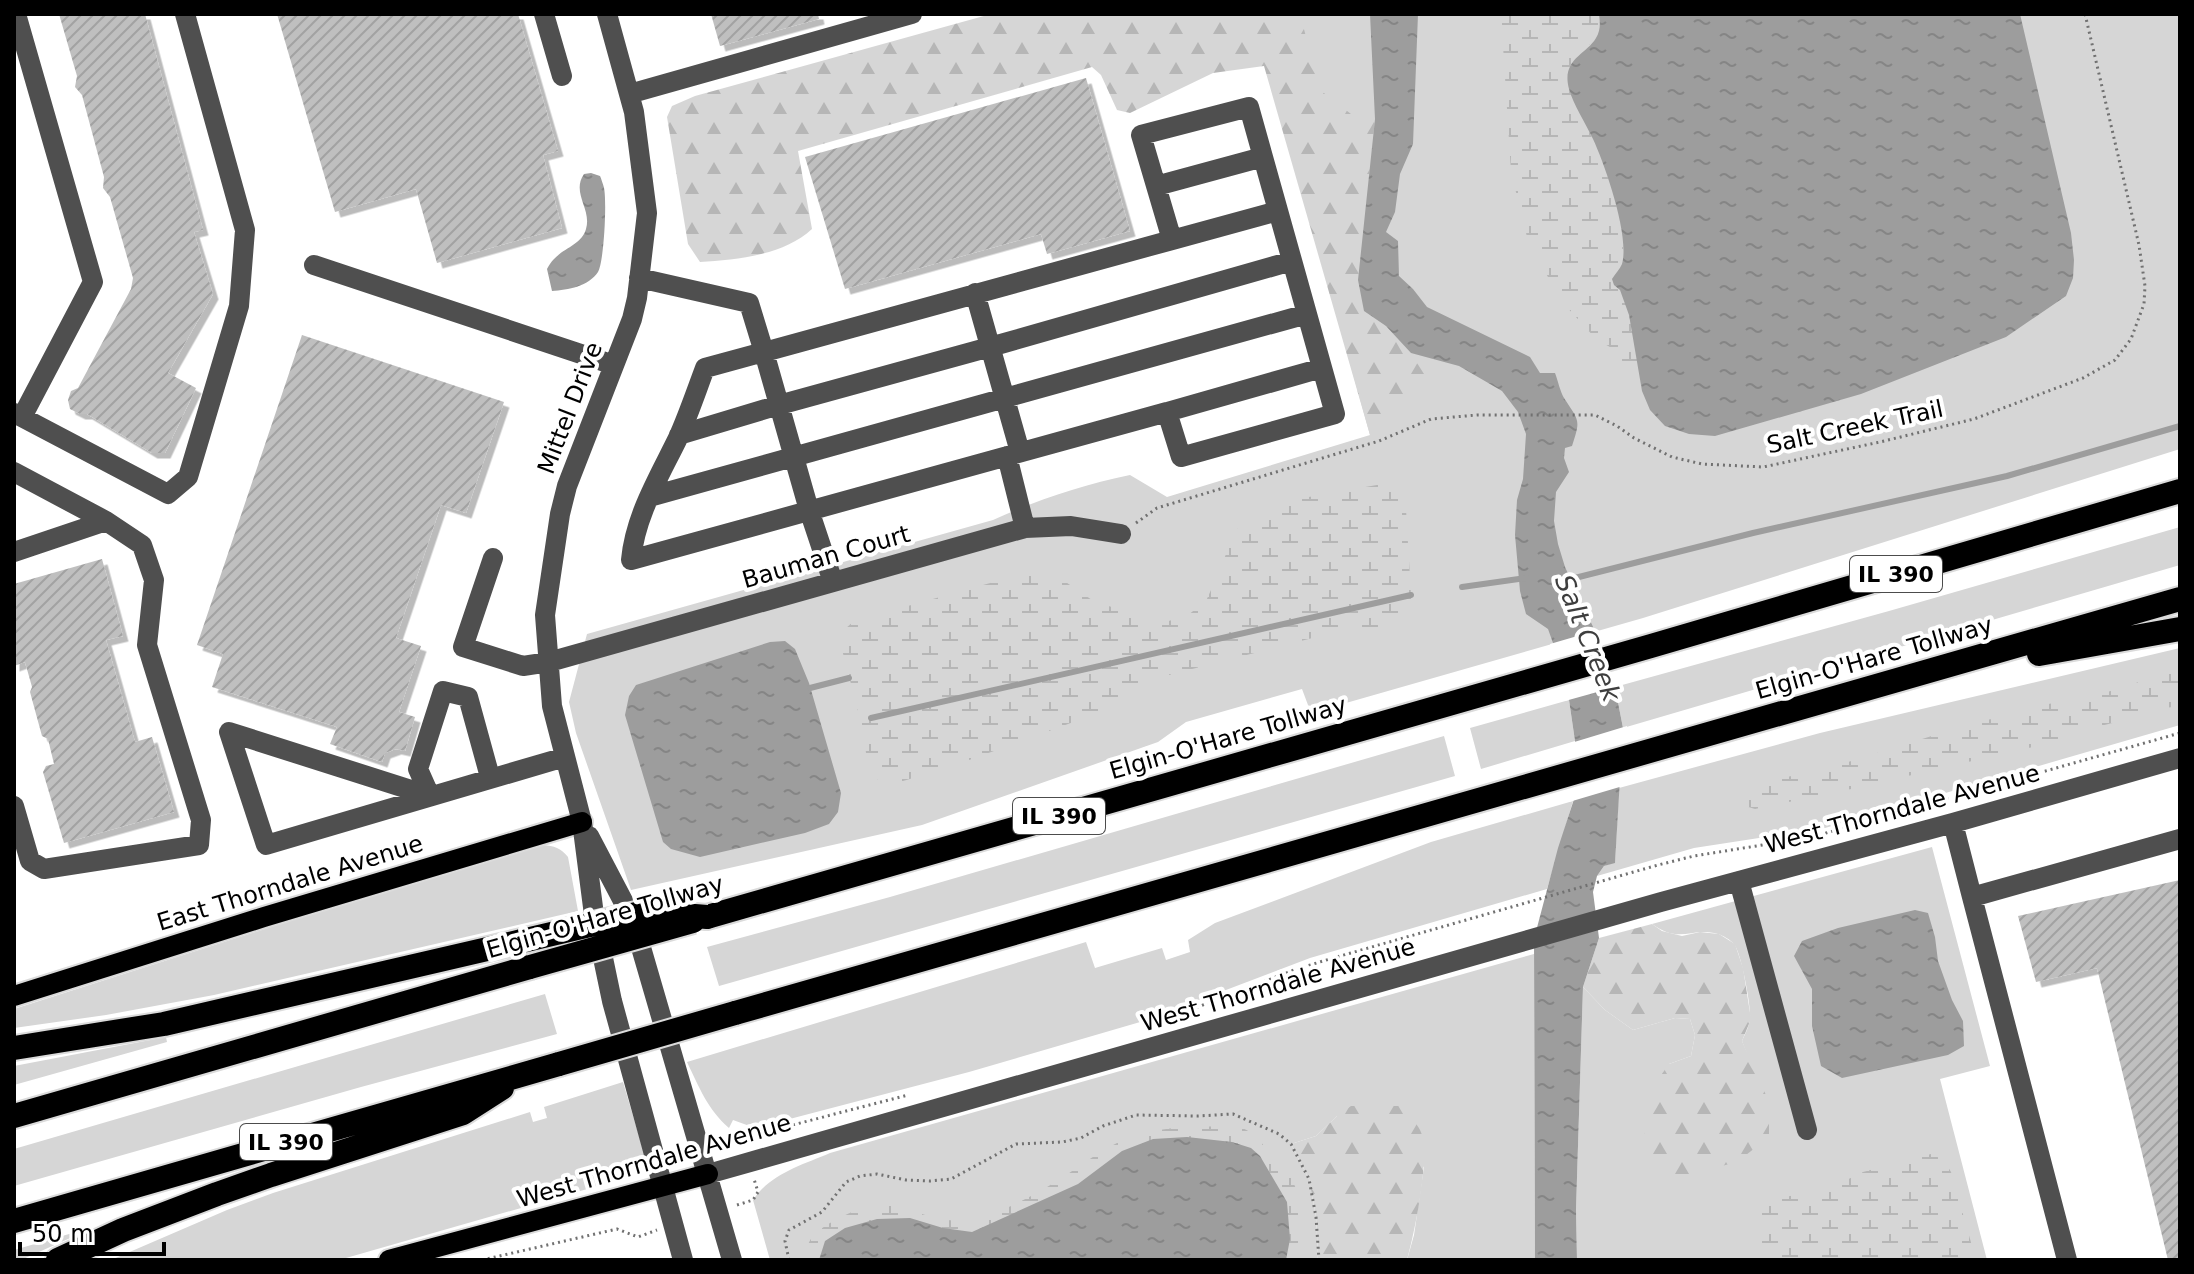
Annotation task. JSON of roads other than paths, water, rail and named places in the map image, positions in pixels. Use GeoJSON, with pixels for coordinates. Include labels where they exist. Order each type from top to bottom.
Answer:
{"type":"FeatureCollection","features":[{"type":"Feature","properties":{"kind":"highway","name":"Elgin-O'Hare Tollway"},"geometry":{"type":"LineString","coordinates":[[14,1116],[1651,646],[2180,489]]}},
{"type":"Feature","properties":{"kind":"highway","name":"Elgin-O'Hare Tollway"},"geometry":{"type":"LineString","coordinates":[[14,1221],[2180,599]]}},
{"type":"Feature","properties":{"kind":"highway"},"geometry":{"type":"LineString","coordinates":[[1910,677],[2180,629]]}},
{"type":"Feature","properties":{"kind":"highway"},"geometry":{"type":"LineString","coordinates":[[14,1048],[207,1015],[645,912],[707,917]]}},
{"type":"Feature","properties":{"kind":"highway"},"geometry":{"type":"LineString","coordinates":[[58,1260],[123,1230],[217,1194],[463,1113],[524,1074]]}},
{"type":"Feature","properties":{"kind":"main road","name":"East Thorndale Avenue"},"geometry":{"type":"LineString","coordinates":[[14,996],[582,822]]}},
{"type":"Feature","properties":{"kind":"main road","name":"West Thorndale Avenue"},"geometry":{"type":"LineString","coordinates":[[389,1260],[708,1174]]}},
{"type":"Feature","properties":{"kind":"street"},"geometry":{"type":"LineString","coordinates":[[16,14],[20,52],[93,282],[18,415],[168,494],[188,477],[239,306],[245,230],[185,14]]}},
{"type":"Feature","properties":{"kind":"street"},"geometry":{"type":"LineString","coordinates":[[544,14],[562,76]]}},
{"type":"Feature","properties":{"kind":"street","name":"Mittel Drive"},"geometry":{"type":"LineString","coordinates":[[607,14],[634,112],[647,213],[632,319],[567,486],[545,615],[552,706],[582,822],[594,915],[612,1001],[683,1260]]}},
{"type":"Feature","properties":{"kind":"street"},"geometry":{"type":"LineString","coordinates":[[629,94],[912,14]]}},
{"type":"Feature","properties":{"kind":"street"},"geometry":{"type":"LineString","coordinates":[[1167,412],[1181,457],[1335,414],[1249,107],[1141,135],[1172,240]]}},
{"type":"Feature","properties":{"kind":"street"},"geometry":{"type":"LineString","coordinates":[[1156,186],[1263,157]]}},
{"type":"Feature","properties":{"kind":"street"},"geometry":{"type":"LineString","coordinates":[[1278,211],[705,368],[679,435],[649,497],[631,560],[1322,368]]}},
{"type":"Feature","properties":{"kind":"street"},"geometry":{"type":"LineString","coordinates":[[679,435],[1292,261]]}},
{"type":"Feature","properties":{"kind":"street"},"geometry":{"type":"LineString","coordinates":[[314,265],[614,365]]}},
{"type":"Feature","properties":{"kind":"street"},"geometry":{"type":"LineString","coordinates":[[639,278],[749,303],[833,582]]}},
{"type":"Feature","properties":{"kind":"street"},"geometry":{"type":"LineString","coordinates":[[975,293],[1005,398],[1025,528]]}},
{"type":"Feature","properties":{"kind":"street"},"geometry":{"type":"LineString","coordinates":[[649,497],[1307,314]]}},
{"type":"Feature","properties":{"kind":"street"},"geometry":{"type":"LineString","coordinates":[[14,472],[106,521],[142,545],[154,580],[147,645],[201,820],[199,845],[44,869],[30,861],[14,806]]}},
{"type":"Feature","properties":{"kind":"street"},"geometry":{"type":"LineString","coordinates":[[14,552],[106,521]]}},
{"type":"Feature","properties":{"kind":"street","name":"Bauman Court"},"geometry":{"type":"LineString","coordinates":[[493,558],[463,647],[523,666],[549,662],[1025,528],[1071,526],[1121,534]]}},
{"type":"Feature","properties":{"kind":"street"},"geometry":{"type":"LineString","coordinates":[[430,796],[418,769],[443,691],[468,697],[490,777]]}},
{"type":"Feature","properties":{"kind":"street"},"geometry":{"type":"LineString","coordinates":[[430,796],[229,732],[266,845],[565,757]]}},
{"type":"Feature","properties":{"kind":"street","name":"West Thorndale Avenue"},"geometry":{"type":"LineString","coordinates":[[708,1174],[1661,902],[2180,758]]}},
{"type":"Feature","properties":{"kind":"street","name":"Mittel Drive"},"geometry":{"type":"LineString","coordinates":[[582,822],[633,920],[732,1260]]}},
{"type":"Feature","properties":{"kind":"street"},"geometry":{"type":"LineString","coordinates":[[1953,823],[2067,1260]]}},
{"type":"Feature","properties":{"kind":"street"},"geometry":{"type":"LineString","coordinates":[[1972,897],[2180,839]]}},
{"type":"Feature","properties":{"kind":"street"},"geometry":{"type":"LineString","coordinates":[[1739,881],[1807,1130]]}},
{"type":"Feature","properties":{"kind":"water","name":"Salt Creek"},"geometry":{"type":"Polygon","coordinates":[[[1370,14],[1418,14],[1413,144],[1400,174],[1395,212],[1386,232],[1398,241],[1399,276],[1427,307],[1530,357],[1540,373],[1555,373],[1577,420],[1572,446],[1565,448],[1564,458],[1569,472],[1556,492],[1554,521],[1565,567],[1602,646],[1615,687],[1623,728],[1615,863],[1604,866],[1597,876],[1593,892],[1599,938],[1583,987],[1577,1260],[1535,1260],[1534,939],[1577,790],[1569,700],[1553,643],[1548,629],[1526,614],[1520,591],[1515,535],[1526,434],[1518,412],[1502,391],[1459,366],[1411,353],[1386,326],[1364,311],[1358,280],[1375,119],[1370,14]]]}},
{"type":"Feature","properties":{"kind":"water"},"geometry":{"type":"Polygon","coordinates":[[[1599,14],[2020,14],[2071,233],[2073,278],[2066,296],[2006,337],[1861,394],[1715,436],[1689,434],[1665,426],[1650,410],[1642,391],[1629,315],[1620,290],[1612,279],[1622,264],[1624,252],[1620,219],[1610,183],[1573,101],[1567,79],[1571,64],[1596,38],[1599,14]]]}},
{"type":"Feature","properties":{"kind":"water"},"geometry":{"type":"Polygon","coordinates":[[[584,174],[600,176],[605,195],[600,266],[594,277],[584,284],[552,291],[547,269],[558,255],[581,238],[586,229],[580,188],[584,174]]]}},
{"type":"Feature","properties":{"kind":"water"},"geometry":{"type":"Polygon","coordinates":[[[785,641],[795,649],[809,683],[841,793],[838,812],[829,824],[805,833],[700,857],[671,849],[663,842],[625,715],[629,696],[636,685],[770,642],[785,641]]]}},
{"type":"Feature","properties":{"kind":"water"},"geometry":{"type":"Polygon","coordinates":[[[1915,910],[1928,913],[1938,961],[1963,1021],[1964,1046],[1948,1055],[1842,1078],[1821,1066],[1812,1026],[1812,989],[1794,956],[1802,941],[1838,928],[1915,910]]]}},
{"type":"Feature","properties":{"kind":"water"},"geometry":{"type":"Polygon","coordinates":[[[1187,1137],[1232,1142],[1251,1148],[1260,1156],[1287,1202],[1290,1239],[1286,1260],[819,1260],[825,1241],[845,1228],[877,1219],[910,1218],[943,1228],[972,1232],[1078,1184],[1122,1151],[1153,1139],[1187,1137]]]}},
{"type":"Feature","properties":{"kind":"waterway","name":"Salt Creek"},"geometry":{"type":"LineString","coordinates":[[1563,581],[1753,533],[2007,476],[2180,426]]}},
{"type":"Feature","properties":{"kind":"waterway"},"geometry":{"type":"LineString","coordinates":[[1462,587],[1526,578]]}},
{"type":"Feature","properties":{"kind":"waterway"},"geometry":{"type":"LineString","coordinates":[[871,718],[1411,595]]}},
{"type":"Feature","properties":{"kind":"waterway"},"geometry":{"type":"LineString","coordinates":[[810,688],[849,678]]}}]}
